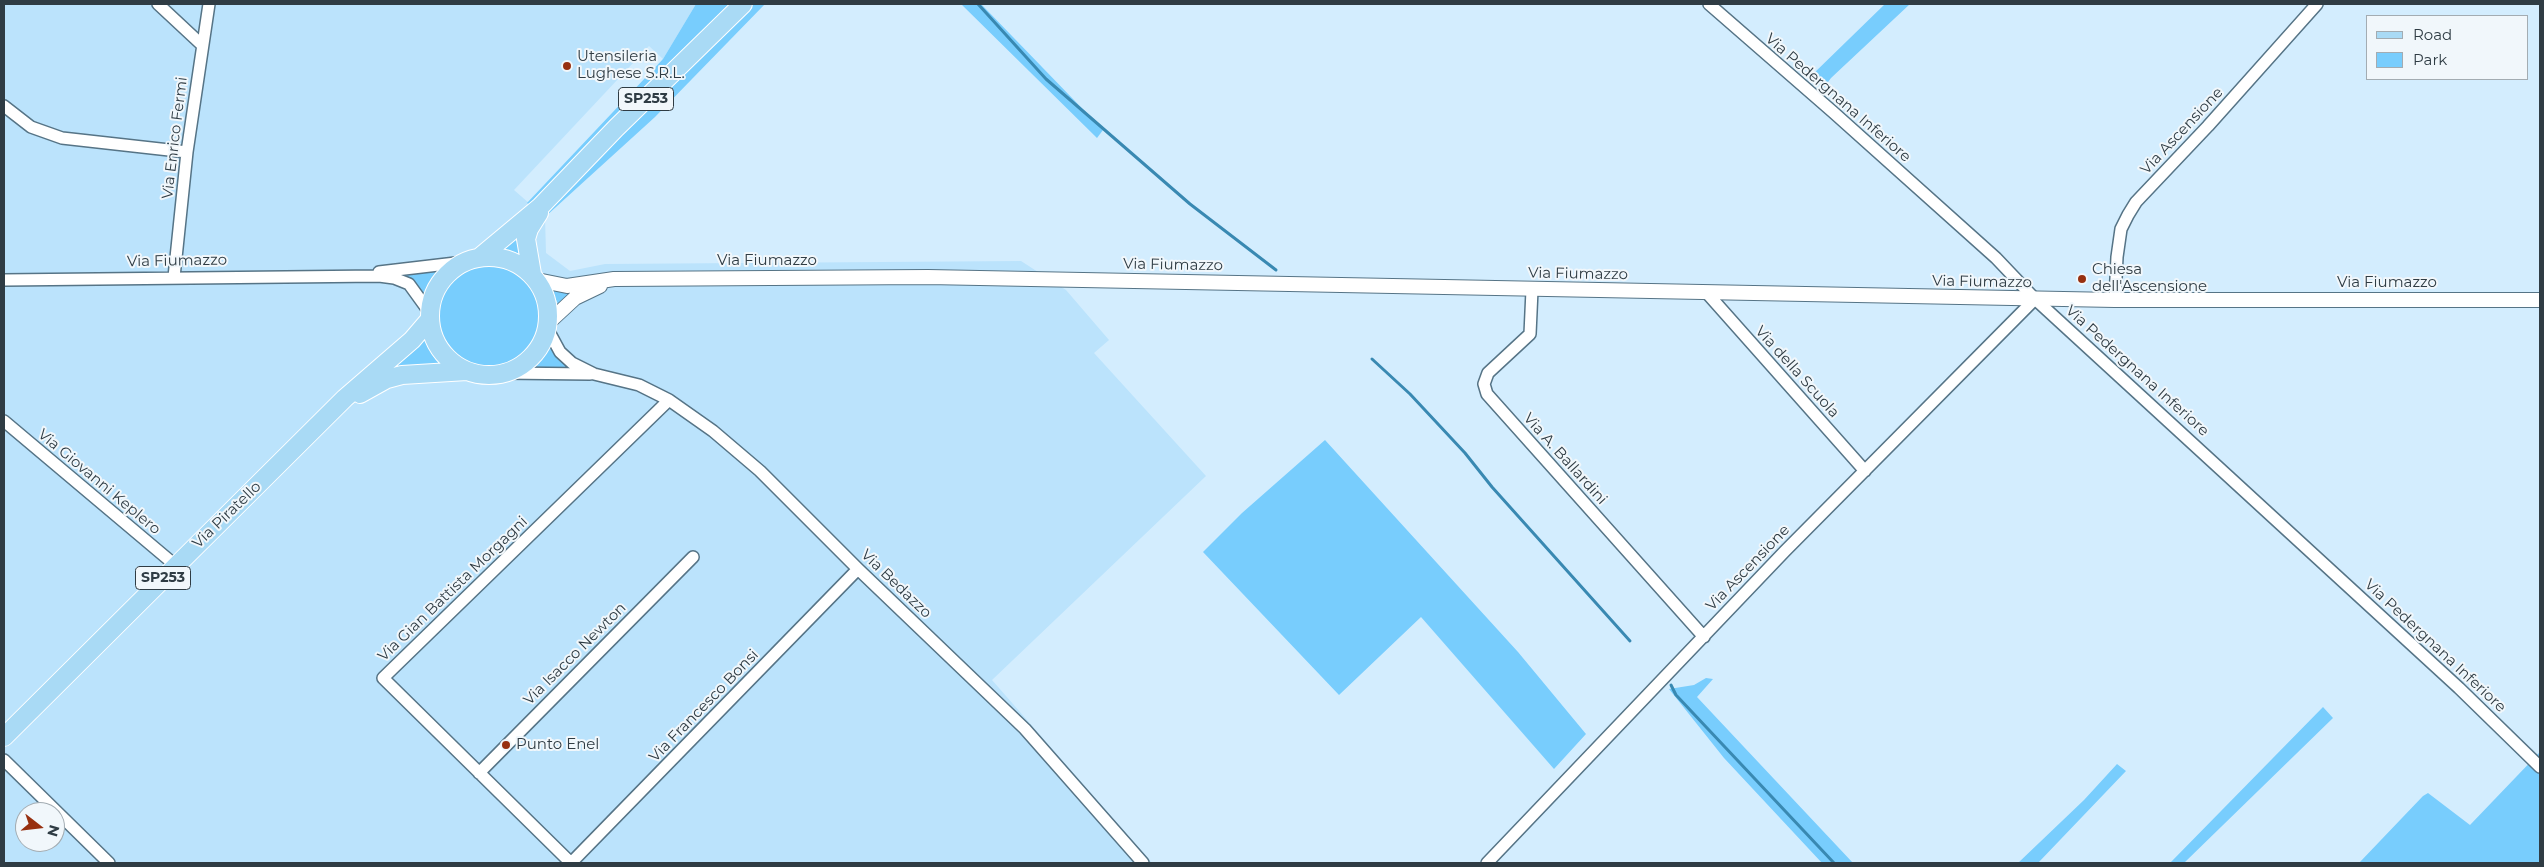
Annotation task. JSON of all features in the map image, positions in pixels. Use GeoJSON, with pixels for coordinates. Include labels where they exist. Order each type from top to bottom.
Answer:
{"type":"FeatureCollection","features":[{"type":"Feature","properties":{"kind":"main road","name":"SP253"},"geometry":{"type":"LineString","coordinates":[[430,316],[432,300],[444,278],[472,259],[551,196],[616,128],[743,4]]}},
{"type":"Feature","properties":{"kind":"main road","name":"SP253"},"geometry":{"type":"LineString","coordinates":[[466,371],[485,375],[504,373],[521,366],[535,354],[548,326],[548,308],[544,293],[534,277],[526,239],[529,228],[551,196]]}},
{"type":"Feature","properties":{"kind":"main road"},"geometry":{"type":"LineString","coordinates":[[472,259],[508,259],[534,277]]}},
{"type":"Feature","properties":{"kind":"main road"},"geometry":{"type":"LineString","coordinates":[[430,316],[432,332],[441,350],[455,364],[466,371]]}},
{"type":"Feature","properties":{"kind":"main road","name":"Via Piratello"},"geometry":{"type":"LineString","coordinates":[[4,737],[95,648],[175,565],[324,421],[345,398],[412,340],[430,316]]}},
{"type":"Feature","properties":{"kind":"main road","name":"Via Piratello"},"geometry":{"type":"LineString","coordinates":[[324,421],[368,388],[387,379],[424,372],[466,371]]}},
{"type":"Feature","properties":{"kind":"street"},"geometry":{"type":"LineString","coordinates":[[158,4],[202,44]]}},
{"type":"Feature","properties":{"kind":"street","name":"Via Enrico Fermi"},"geometry":{"type":"LineString","coordinates":[[174,277],[187,152],[209,4]]}},
{"type":"Feature","properties":{"kind":"street","name":"Via Pedergnana Inferiore"},"geometry":{"type":"LineString","coordinates":[[1709,4],[1833,112],[1988,252],[2035,299],[2452,682],[2540,767]]}},
{"type":"Feature","properties":{"kind":"street","name":"Via Ascensione"},"geometry":{"type":"LineString","coordinates":[[2115,300],[2120,238],[2128,215],[2136,202],[2208,126],[2317,4]]}},
{"type":"Feature","properties":{"kind":"street"},"geometry":{"type":"LineString","coordinates":[[4,106],[31,127],[62,138],[187,152]]}},
{"type":"Feature","properties":{"kind":"street","name":"Via Fiumazzo"},"geometry":{"type":"LineString","coordinates":[[351,275],[472,259]]}},
{"type":"Feature","properties":{"kind":"street","name":"Via Fiumazzo"},"geometry":{"type":"LineString","coordinates":[[4,280],[379,276],[404,281],[413,288],[430,316]]}},
{"type":"Feature","properties":{"kind":"street","name":"Via Fiumazzo"},"geometry":{"type":"LineString","coordinates":[[534,277],[566,286],[614,280],[737,276],[928,276],[2035,299],[2540,300]]}},
{"type":"Feature","properties":{"kind":"street","name":"Via Fiumazzo"},"geometry":{"type":"LineString","coordinates":[[548,326],[575,298],[614,280]]}},
{"type":"Feature","properties":{"kind":"street","name":"Via A. Ballardini"},"geometry":{"type":"LineString","coordinates":[[1532,290],[1530,334],[1488,373],[1484,384],[1487,394],[1704,637]]}},
{"type":"Feature","properties":{"kind":"street","name":"Via della Scuola"},"geometry":{"type":"LineString","coordinates":[[1706,293],[1865,471]]}},
{"type":"Feature","properties":{"kind":"street","name":"Via Ascensione"},"geometry":{"type":"LineString","coordinates":[[1487,863],[1785,551],[2035,299]]}},
{"type":"Feature","properties":{"kind":"street","name":"Via Bedazzo"},"geometry":{"type":"LineString","coordinates":[[548,326],[565,358],[594,374]]}},
{"type":"Feature","properties":{"kind":"street","name":"Via Bedazzo"},"geometry":{"type":"LineString","coordinates":[[504,373],[594,374],[639,385],[669,400],[713,431],[760,471],[858,569],[1025,728],[1143,863]]}},
{"type":"Feature","properties":{"kind":"street","name":"Via Gian Battista Morgagni"},"geometry":{"type":"LineString","coordinates":[[571,863],[383,678],[669,400]]}},
{"type":"Feature","properties":{"kind":"street","name":"Via Giovanni Keplero"},"geometry":{"type":"LineString","coordinates":[[4,421],[175,565]]}},
{"type":"Feature","properties":{"kind":"street","name":"Via Isacco Newton"},"geometry":{"type":"LineString","coordinates":[[479,773],[693,557]]}},
{"type":"Feature","properties":{"kind":"street","name":"Via Francesco Bonsi"},"geometry":{"type":"LineString","coordinates":[[571,863],[858,569]]}},
{"type":"Feature","properties":{"kind":"street"},"geometry":{"type":"LineString","coordinates":[[4,760],[109,863]]}},
{"type":"Feature","properties":{"kind":"shaded area"},"geometry":{"type":"Polygon","coordinates":[[[4,4],[696,4],[663,59],[649,46],[514,190],[545,217],[546,253],[570,271],[605,264],[1021,261],[1066,290],[1109,340],[1094,353],[1206,476],[992,680],[1152,863],[4,863],[4,4]]]}},
{"type":"Feature","properties":{"kind":"green space"},"geometry":{"type":"Polygon","coordinates":[[[696,4],[765,4],[655,117],[545,217],[527,203],[663,59],[696,4]]]}},
{"type":"Feature","properties":{"kind":"green space"},"geometry":{"type":"Polygon","coordinates":[[[961,4],[981,4],[1103,130],[1097,138],[961,4]]]}},
{"type":"Feature","properties":{"kind":"green space"},"geometry":{"type":"Polygon","coordinates":[[[1885,4],[1910,4],[1831,78],[1822,90],[1812,75],[1885,4]]]}},
{"type":"Feature","properties":{"kind":"green space"},"geometry":{"type":"Polygon","coordinates":[[[525,224],[524,258],[500,249],[525,224]]]}},
{"type":"Feature","properties":{"kind":"green space"},"geometry":{"type":"Polygon","coordinates":[[[489,263],[509,267],[526,279],[538,296],[542,316],[538,336],[526,353],[509,365],[489,369],[469,365],[452,353],[440,336],[436,316],[440,296],[452,279],[469,267],[489,263]]]}},
{"type":"Feature","properties":{"kind":"green space"},"geometry":{"type":"Polygon","coordinates":[[[440,268],[423,295],[414,282],[399,274],[440,268]]]}},
{"type":"Feature","properties":{"kind":"green space"},"geometry":{"type":"Polygon","coordinates":[[[551,288],[574,291],[558,304],[551,288]]]}},
{"type":"Feature","properties":{"kind":"green space"},"geometry":{"type":"Polygon","coordinates":[[[424,336],[433,356],[443,367],[394,372],[385,369],[424,336]]]}},
{"type":"Feature","properties":{"kind":"green space"},"geometry":{"type":"Polygon","coordinates":[[[550,346],[562,362],[575,372],[533,368],[550,346]]]}},
{"type":"Feature","properties":{"kind":"green space"},"geometry":{"type":"Polygon","coordinates":[[[1325,440],[1518,652],[1586,734],[1554,769],[1421,617],[1339,695],[1203,552],[1242,513],[1325,440]]]}},
{"type":"Feature","properties":{"kind":"green space"},"geometry":{"type":"Polygon","coordinates":[[[1706,678],[1713,679],[1697,697],[1853,863],[1822,863],[1724,758],[1669,689],[1694,685],[1706,678]]]}},
{"type":"Feature","properties":{"kind":"green space"},"geometry":{"type":"Polygon","coordinates":[[[2323,707],[2333,718],[2184,863],[2170,863],[2323,707]]]}},
{"type":"Feature","properties":{"kind":"green space"},"geometry":{"type":"Polygon","coordinates":[[[2539,753],[2540,863],[2359,863],[2428,793],[2470,825],[2539,753]]]}},
{"type":"Feature","properties":{"kind":"green space"},"geometry":{"type":"Polygon","coordinates":[[[2117,764],[2126,771],[2038,863],[2018,863],[2084,800],[2117,764]]]}},
{"type":"Feature","properties":{"kind":"waterway"},"geometry":{"type":"LineString","coordinates":[[978,4],[1046,79],[1190,204],[1276,270]]}},
{"type":"Feature","properties":{"kind":"waterway"},"geometry":{"type":"LineString","coordinates":[[1372,359],[1410,394],[1465,453],[1492,487],[1630,641]]}},
{"type":"Feature","properties":{"kind":"waterway"},"geometry":{"type":"LineString","coordinates":[[1671,685],[1676,695],[1834,863]]}},
{"type":"Feature","properties":{"kind":"place","name":"Utensileria Lughese S.R.L."},"geometry":{"type":"Point","coordinates":[567,66]}},
{"type":"Feature","properties":{"kind":"place","name":"Chiesa dell'Ascensione"},"geometry":{"type":"Point","coordinates":[2082,279]}},
{"type":"Feature","properties":{"kind":"place","name":"Punto Enel"},"geometry":{"type":"Point","coordinates":[506,745]}}]}
